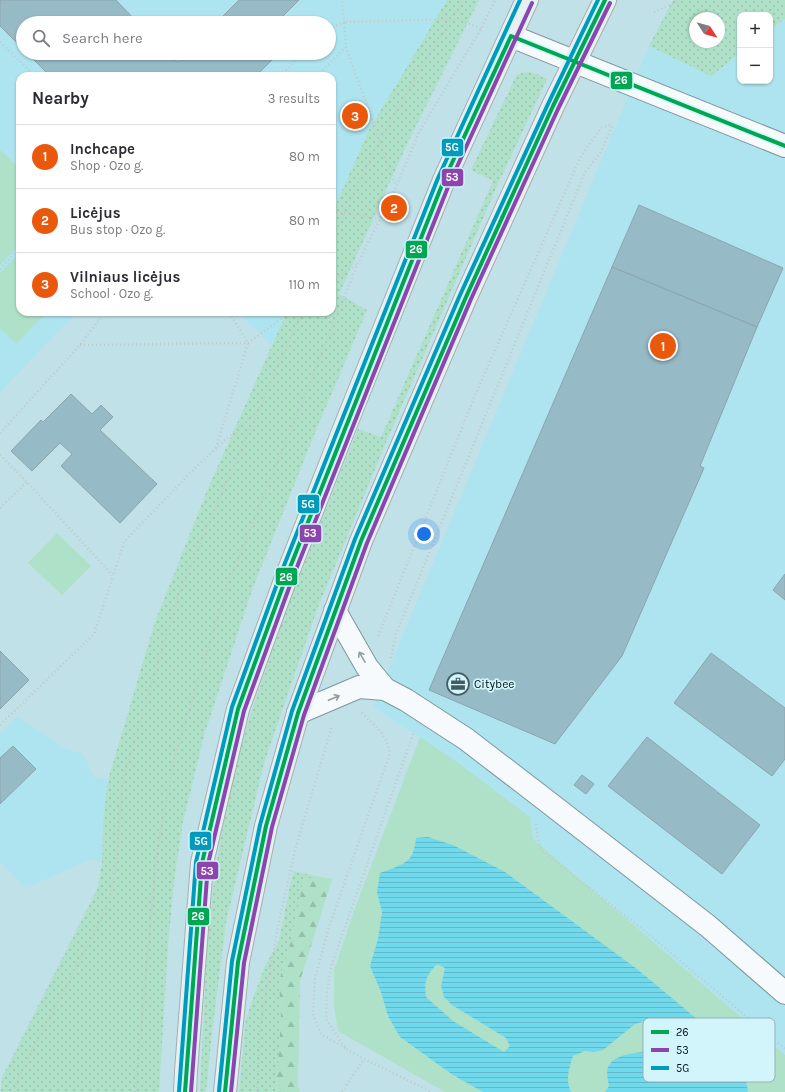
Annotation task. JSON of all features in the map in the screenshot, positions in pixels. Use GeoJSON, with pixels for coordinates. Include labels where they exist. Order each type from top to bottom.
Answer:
{"type":"FeatureCollection","features":[{"type":"Feature","properties":{"kind":"main road"},"geometry":{"type":"LineString","coordinates":[[185,1092],[202,863],[238,709],[287,575],[336,449],[444,180],[527,0]]}},
{"type":"Feature","properties":{"kind":"main road"},"geometry":{"type":"LineString","coordinates":[[225,1092],[238,962],[266,826],[298,713],[361,541],[466,297],[574,62],[605,0]]}},
{"type":"Feature","properties":{"kind":"street"},"geometry":{"type":"LineString","coordinates":[[511,36],[785,146]]}},
{"type":"Feature","properties":{"kind":"street"},"geometry":{"type":"LineString","coordinates":[[335,611],[367,666],[385,689]]}},
{"type":"Feature","properties":{"kind":"street"},"geometry":{"type":"LineString","coordinates":[[298,713],[358,687],[385,689],[406,700],[472,743],[708,926],[785,993]]}},
{"type":"Feature","properties":{"kind":"path"},"geometry":{"type":"LineString","coordinates":[[342,0],[346,47],[396,187]]}},
{"type":"Feature","properties":{"kind":"path"},"geometry":{"type":"LineString","coordinates":[[336,232],[379,141],[463,0]]}},
{"type":"Feature","properties":{"kind":"path"},"geometry":{"type":"LineString","coordinates":[[134,1092],[157,851],[174,760],[228,583],[357,265],[396,187],[419,132],[481,28],[495,0]]}},
{"type":"Feature","properties":{"kind":"path"},"geometry":{"type":"LineString","coordinates":[[654,12],[680,0]]}},
{"type":"Feature","properties":{"kind":"path"},"geometry":{"type":"LineString","coordinates":[[336,26],[344,22],[458,19],[481,28]]}},
{"type":"Feature","properties":{"kind":"path"},"geometry":{"type":"LineString","coordinates":[[0,42],[16,58]]}},
{"type":"Feature","properties":{"kind":"path"},"geometry":{"type":"LineString","coordinates":[[336,57],[346,47]]}},
{"type":"Feature","properties":{"kind":"path"},"geometry":{"type":"LineString","coordinates":[[19,60],[31,72]]}},
{"type":"Feature","properties":{"kind":"path"},"geometry":{"type":"LineString","coordinates":[[284,72],[296,60]]}},
{"type":"Feature","properties":{"kind":"path"},"geometry":{"type":"LineString","coordinates":[[321,72],[333,60]]}},
{"type":"Feature","properties":{"kind":"path"},"geometry":{"type":"LineString","coordinates":[[367,666],[371,652],[476,393],[581,156],[601,128],[613,124],[601,152],[585,172],[396,634],[385,689]]}},
{"type":"Feature","properties":{"kind":"path"},"geometry":{"type":"LineString","coordinates":[[336,212],[379,219]]}},
{"type":"Feature","properties":{"kind":"path"},"geometry":{"type":"LineString","coordinates":[[0,269],[16,252]]}},
{"type":"Feature","properties":{"kind":"path"},"geometry":{"type":"LineString","coordinates":[[336,278],[357,265]]}},
{"type":"Feature","properties":{"kind":"path"},"geometry":{"type":"LineString","coordinates":[[0,433],[80,345],[101,316]]}},
{"type":"Feature","properties":{"kind":"path"},"geometry":{"type":"LineString","coordinates":[[216,449],[248,343],[231,316]]}},
{"type":"Feature","properties":{"kind":"path"},"geometry":{"type":"LineString","coordinates":[[80,345],[248,343],[285,316]]}},
{"type":"Feature","properties":{"kind":"path"},"geometry":{"type":"LineString","coordinates":[[14,1092],[19,1076],[94,934],[108,903],[112,888],[118,849],[120,801],[124,775],[177,600],[203,535],[300,316]]}},
{"type":"Feature","properties":{"kind":"path"},"geometry":{"type":"LineString","coordinates":[[0,725],[94,634],[124,542],[194,469],[260,408]]}},
{"type":"Feature","properties":{"kind":"path"},"geometry":{"type":"LineString","coordinates":[[0,455],[27,482],[113,576]]}},
{"type":"Feature","properties":{"kind":"path"},"geometry":{"type":"LineString","coordinates":[[0,508],[27,482]]}},
{"type":"Feature","properties":{"kind":"path"},"geometry":{"type":"LineString","coordinates":[[359,710],[383,733],[388,742],[390,753],[328,930],[315,978],[313,1014],[321,1034],[364,1059],[432,1092]]}},
{"type":"Feature","properties":{"kind":"path"},"geometry":{"type":"LineString","coordinates":[[257,1092],[260,1027],[278,926],[295,850],[334,720]]}},
{"type":"Feature","properties":{"kind":"path"},"geometry":{"type":"LineString","coordinates":[[346,1049],[326,1020],[327,990],[332,964],[413,736],[411,730]]}},
{"type":"Feature","properties":{"kind":"path"},"geometry":{"type":"LineString","coordinates":[[534,818],[541,850],[646,932],[748,1018]]}},
{"type":"Feature","properties":{"kind":"path"},"geometry":{"type":"LineString","coordinates":[[775,1041],[785,1049]]}},
{"type":"Feature","properties":{"kind":"path"},"geometry":{"type":"LineString","coordinates":[[342,1092],[364,1059]]}},
{"type":"Feature","properties":{"kind":"shaded area"},"geometry":{"type":"Polygon","coordinates":[[[0,0],[447,0],[369,130],[336,204],[336,72],[16,72],[16,316],[73,316],[0,392],[0,0]]]}},
{"type":"Feature","properties":{"kind":"shaded area"},"geometry":{"type":"Polygon","coordinates":[[[785,19],[785,1055],[775,1046],[775,1018],[742,1018],[533,839],[530,817],[457,762],[373,707],[649,46],[711,76],[737,55],[737,84],[773,84],[773,28],[785,19]]]}},
{"type":"Feature","properties":{"kind":"shaded area"},"geometry":{"type":"Polygon","coordinates":[[[241,316],[285,316],[272,345],[241,316]]]}},
{"type":"Feature","properties":{"kind":"shaded area"},"geometry":{"type":"Polygon","coordinates":[[[17,716],[66,749],[83,754],[94,777],[108,780],[103,823],[102,863],[91,859],[26,888],[0,862],[0,734],[17,716]]]}},
{"type":"Feature","properties":{"kind":"green space"},"geometry":{"type":"Polygon","coordinates":[[[447,0],[479,0],[408,142],[339,294],[367,310],[314,435],[252,590],[205,732],[183,822],[174,881],[168,945],[159,1092],[1,1092],[2,1078],[98,887],[102,863],[103,823],[108,780],[155,622],[209,486],[285,316],[336,316],[336,204],[369,130],[447,0]]]}},
{"type":"Feature","properties":{"kind":"green space"},"geometry":{"type":"Polygon","coordinates":[[[673,0],[785,0],[785,19],[773,28],[773,12],[737,12],[737,55],[711,76],[649,46],[673,0]]]}},
{"type":"Feature","properties":{"kind":"green space"},"geometry":{"type":"Polygon","coordinates":[[[530,72],[547,79],[497,186],[387,440],[318,607],[264,763],[226,922],[206,1092],[200,1092],[207,944],[215,873],[228,795],[249,719],[284,615],[358,429],[381,437],[493,181],[471,170],[516,76],[522,73],[530,72]]]}},
{"type":"Feature","properties":{"kind":"green space"},"geometry":{"type":"Polygon","coordinates":[[[0,150],[16,165],[16,248],[0,265],[0,150]]]}},
{"type":"Feature","properties":{"kind":"green space"},"geometry":{"type":"Polygon","coordinates":[[[16,256],[16,316],[43,316],[16,344],[0,328],[0,273],[16,256]]]}},
{"type":"Feature","properties":{"kind":"green space"},"geometry":{"type":"Polygon","coordinates":[[[57,533],[91,566],[62,595],[28,563],[57,533]]]}},
{"type":"Feature","properties":{"kind":"green space"},"geometry":{"type":"Polygon","coordinates":[[[420,737],[457,762],[530,817],[533,839],[742,1018],[643,1018],[643,1082],[775,1082],[775,1046],[785,1055],[785,1092],[445,1092],[338,1031],[334,1006],[334,970],[354,911],[420,737]]]}},
{"type":"Feature","properties":{"kind":"green space"},"geometry":{"type":"Polygon","coordinates":[[[293,871],[315,876],[303,882],[292,938],[279,981],[281,1018],[276,1092],[239,1092],[246,1018],[265,966],[279,941],[293,871]]]}},
{"type":"Feature","properties":{"kind":"green space"},"geometry":{"type":"Polygon","coordinates":[[[315,876],[332,879],[300,981],[298,1085],[300,1092],[276,1092],[281,1018],[279,981],[292,938],[303,882],[315,876]]]}},
{"type":"Feature","properties":{"kind":"water"},"geometry":{"type":"Polygon","coordinates":[[[428,837],[453,845],[505,872],[637,969],[696,1018],[643,1018],[643,1022],[635,1024],[603,1050],[594,1052],[585,1051],[573,1056],[568,1078],[571,1092],[483,1092],[453,1075],[400,1037],[388,1016],[381,992],[370,966],[378,939],[382,912],[377,892],[380,873],[407,861],[411,857],[416,838],[428,837]],[[437,964],[430,972],[427,979],[425,987],[426,997],[453,1021],[504,1052],[510,1046],[506,1038],[452,1005],[444,997],[441,986],[445,968],[437,964]]]}},
{"type":"Feature","properties":{"kind":"water"},"geometry":{"type":"Polygon","coordinates":[[[643,1052],[643,1082],[746,1082],[748,1092],[605,1092],[609,1086],[607,1072],[611,1062],[621,1056],[643,1052]]]}},
{"type":"Feature","properties":{"kind":"building"},"geometry":{"type":"Polygon","coordinates":[[[0,0],[116,0],[131,16],[16,16],[16,42],[0,26],[0,0]]]}},
{"type":"Feature","properties":{"kind":"building"},"geometry":{"type":"Polygon","coordinates":[[[239,0],[299,0],[283,16],[223,16],[239,0]]]}},
{"type":"Feature","properties":{"kind":"building"},"geometry":{"type":"Polygon","coordinates":[[[34,60],[175,60],[177,62],[179,60],[272,60],[260,72],[46,72],[34,60]]]}},
{"type":"Feature","properties":{"kind":"building"},"geometry":{"type":"Polygon","coordinates":[[[639,205],[783,268],[757,327],[612,267],[639,205]]]}},
{"type":"Feature","properties":{"kind":"building"},"geometry":{"type":"Polygon","coordinates":[[[612,267],[757,327],[700,466],[704,468],[622,656],[555,744],[429,690],[612,267]]]}},
{"type":"Feature","properties":{"kind":"building"},"geometry":{"type":"Polygon","coordinates":[[[71,394],[92,414],[101,405],[113,417],[100,430],[157,484],[120,523],[61,466],[72,454],[60,443],[32,471],[11,451],[41,420],[43,422],[71,394]]]}},
{"type":"Feature","properties":{"kind":"building"},"geometry":{"type":"Polygon","coordinates":[[[785,574],[785,600],[773,590],[785,574]]]}},
{"type":"Feature","properties":{"kind":"building"},"geometry":{"type":"Polygon","coordinates":[[[0,651],[29,680],[0,709],[0,651]]]}},
{"type":"Feature","properties":{"kind":"building"},"geometry":{"type":"Polygon","coordinates":[[[711,653],[785,708],[785,759],[772,776],[674,703],[711,653]]]}},
{"type":"Feature","properties":{"kind":"building"},"geometry":{"type":"Polygon","coordinates":[[[647,737],[760,825],[722,874],[608,786],[647,737]]]}},
{"type":"Feature","properties":{"kind":"building"},"geometry":{"type":"Polygon","coordinates":[[[13,746],[36,769],[0,804],[0,758],[13,746]]]}},
{"type":"Feature","properties":{"kind":"building"},"geometry":{"type":"Polygon","coordinates":[[[582,775],[594,784],[586,794],[574,785],[582,775]]]}},
{"type":"Feature","properties":{"kind":"transit line","name":"5G"},"geometry":{"type":"LineString","coordinates":[[179,1092],[196,862],[232,707],[281,573],[438,178],[520,0]]}},
{"type":"Feature","properties":{"kind":"transit line","name":"5G"},"geometry":{"type":"LineString","coordinates":[[219,1091],[232,961],[260,825],[292,711],[355,539],[460,295],[548,104],[598,0]]}},
{"type":"Feature","properties":{"kind":"transit line","name":"26"},"geometry":{"type":"LineString","coordinates":[[225,1092],[238,962],[266,826],[298,713],[361,541],[466,297],[553,106],[605,0]]}},
{"type":"Feature","properties":{"kind":"transit line","name":"53"},"geometry":{"type":"LineString","coordinates":[[191,1092],[208,864],[244,711],[293,577],[450,182],[532,3]]}},
{"type":"Feature","properties":{"kind":"transit line","name":"53"},"geometry":{"type":"LineString","coordinates":[[231,1092],[244,963],[272,827],[304,715],[367,543],[471,299],[558,109],[610,3]]}},
{"type":"Feature","properties":{"kind":"transit line","name":"26"},"geometry":{"type":"LineString","coordinates":[[185,1092],[202,863],[238,709],[287,575],[444,180],[511,36],[785,146]]}},
{"type":"Feature","properties":{"kind":"place","name":"Vilniaus licėjus"},"geometry":{"type":"Point","coordinates":[355,116]}},
{"type":"Feature","properties":{"kind":"place","name":"Licėjus"},"geometry":{"type":"Point","coordinates":[394,208]}},
{"type":"Feature","properties":{"kind":"place","name":"Inchcape"},"geometry":{"type":"Point","coordinates":[663,346]}},
{"type":"Feature","properties":{"kind":"place","name":"Citybee"},"geometry":{"type":"Point","coordinates":[458,684]}}]}
